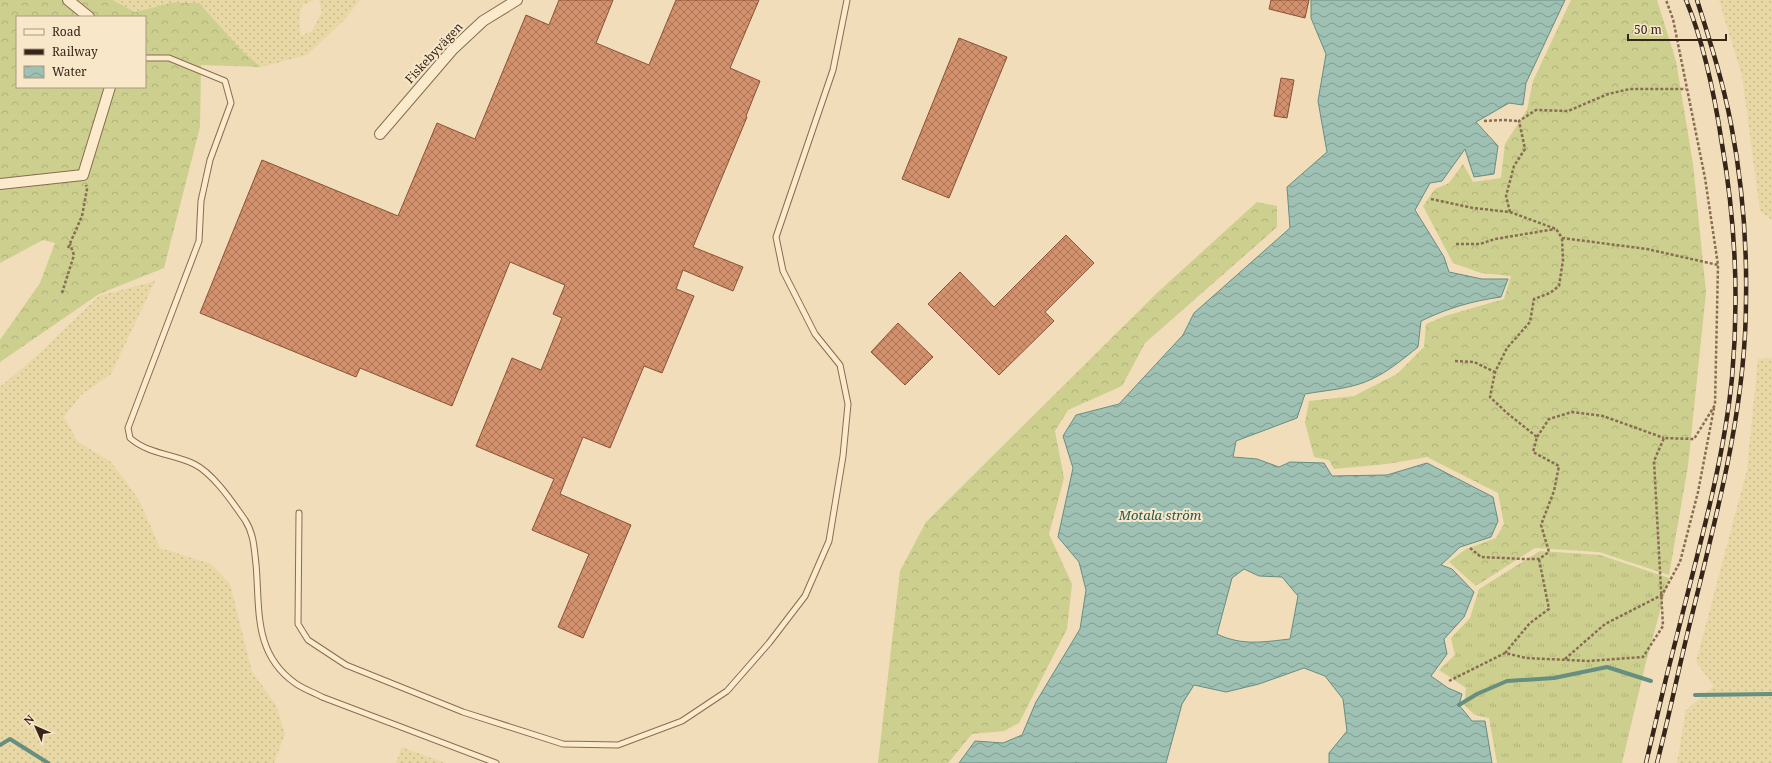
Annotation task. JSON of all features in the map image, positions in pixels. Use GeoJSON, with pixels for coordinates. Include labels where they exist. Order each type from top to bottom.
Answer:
{"type":"FeatureCollection","features":[{"type":"Feature","properties":{"kind":"street"},"geometry":{"type":"LineString","coordinates":[[68,0],[88,16]]}},
{"type":"Feature","properties":{"kind":"street","name":"Fiskebyvägen"},"geometry":{"type":"LineString","coordinates":[[380,134],[453,49],[483,21],[517,0]]}},
{"type":"Feature","properties":{"kind":"street"},"geometry":{"type":"LineString","coordinates":[[0,184],[83,175],[110,88]]}},
{"type":"Feature","properties":{"kind":"lane"},"geometry":{"type":"LineString","coordinates":[[299,513],[298,624],[308,640],[346,665],[463,712],[563,744],[618,744],[682,721],[727,691],[769,643],[804,596],[829,540],[843,456],[848,404],[840,365],[815,334],[783,271],[776,237],[833,70],[847,0]]}},
{"type":"Feature","properties":{"kind":"lane"},"geometry":{"type":"LineString","coordinates":[[146,58],[169,58],[225,81],[230,103],[210,160],[201,201],[199,241],[128,428],[130,438],[140,446],[195,464],[215,481],[246,522],[253,538],[260,628],[267,650],[277,667],[295,683],[322,697],[496,763]]}},
{"type":"Feature","properties":{"kind":"path"},"geometry":{"type":"LineString","coordinates":[[1564,660],[1606,624],[1662,595],[1680,562],[1698,492],[1715,405],[1718,265],[1705,178],[1673,19],[1666,0]]}},
{"type":"Feature","properties":{"kind":"path"},"geometry":{"type":"LineString","coordinates":[[1484,121],[1519,121],[1536,110],[1568,111],[1608,94],[1630,89],[1686,89]]}},
{"type":"Feature","properties":{"kind":"path"},"geometry":{"type":"LineString","coordinates":[[1510,212],[1506,196],[1514,166],[1525,149],[1519,121]]}},
{"type":"Feature","properties":{"kind":"path"},"geometry":{"type":"LineString","coordinates":[[68,248],[82,216],[87,189],[83,175]]}},
{"type":"Feature","properties":{"kind":"path"},"geometry":{"type":"LineString","coordinates":[[1431,199],[1473,208],[1510,212],[1556,229],[1562,238],[1563,260],[1559,286],[1550,293],[1534,299],[1530,322],[1507,348],[1495,372],[1490,397],[1537,437]]}},
{"type":"Feature","properties":{"kind":"path"},"geometry":{"type":"LineString","coordinates":[[1456,244],[1480,244],[1495,239],[1556,229]]}},
{"type":"Feature","properties":{"kind":"path"},"geometry":{"type":"LineString","coordinates":[[1562,238],[1647,249],[1718,265]]}},
{"type":"Feature","properties":{"kind":"path"},"geometry":{"type":"LineString","coordinates":[[62,293],[74,255],[70,244]]}},
{"type":"Feature","properties":{"kind":"path"},"geometry":{"type":"LineString","coordinates":[[1455,361],[1474,362],[1495,372]]}},
{"type":"Feature","properties":{"kind":"path"},"geometry":{"type":"LineString","coordinates":[[1470,548],[1481,557],[1539,559],[1548,552],[1541,525],[1554,491],[1559,466],[1533,452],[1537,437],[1549,419],[1572,412],[1602,416],[1664,438],[1694,439],[1715,405]]}},
{"type":"Feature","properties":{"kind":"path"},"geometry":{"type":"LineString","coordinates":[[1505,653],[1526,658],[1589,661],[1642,658],[1663,626],[1654,461],[1664,438]]}},
{"type":"Feature","properties":{"kind":"path"},"geometry":{"type":"LineString","coordinates":[[1449,680],[1505,653],[1530,623],[1549,609],[1539,559]]}},
{"type":"Feature","properties":{"kind":"shaded area"},"geometry":{"type":"Polygon","coordinates":[[[112,0],[314,0],[302,5],[299,20],[301,36],[312,31],[322,12],[319,0],[360,0],[345,19],[307,55],[261,67],[243,52],[171,3],[135,12],[112,0]]]}},
{"type":"Feature","properties":{"kind":"shaded area"},"geometry":{"type":"Polygon","coordinates":[[[1719,0],[1772,0],[1772,220],[1760,211],[1742,76],[1719,0]]]}},
{"type":"Feature","properties":{"kind":"shaded area"},"geometry":{"type":"Polygon","coordinates":[[[155,281],[111,374],[81,395],[64,417],[78,442],[111,462],[139,500],[160,548],[211,564],[230,584],[252,672],[276,705],[285,734],[274,763],[0,763],[0,387],[42,351],[99,296],[155,281]]]}},
{"type":"Feature","properties":{"kind":"shaded area"},"geometry":{"type":"Polygon","coordinates":[[[1772,358],[1772,763],[1677,763],[1686,710],[1714,686],[1696,662],[1747,470],[1758,359],[1772,358]]]}},
{"type":"Feature","properties":{"kind":"shaded area"},"geometry":{"type":"Polygon","coordinates":[[[402,747],[445,763],[396,763],[402,747]]]}},
{"type":"Feature","properties":{"kind":"green space"},"geometry":{"type":"Polygon","coordinates":[[[0,0],[112,0],[135,12],[171,3],[199,3],[243,52],[261,67],[201,65],[200,127],[164,268],[99,294],[0,362],[0,340],[40,283],[55,243],[43,240],[0,263],[0,0]]]}},
{"type":"Feature","properties":{"kind":"green space"},"geometry":{"type":"Polygon","coordinates":[[[1571,0],[1657,0],[1676,61],[1693,164],[1706,292],[1688,466],[1669,575],[1599,552],[1535,548],[1476,586],[1449,562],[1466,549],[1496,538],[1504,524],[1498,493],[1427,457],[1387,464],[1334,469],[1329,460],[1314,457],[1305,422],[1309,401],[1354,396],[1397,374],[1424,347],[1426,324],[1445,316],[1504,299],[1511,276],[1481,273],[1453,263],[1423,206],[1435,189],[1449,183],[1463,164],[1473,182],[1501,178],[1505,144],[1527,110],[1533,81],[1571,0]]]}},
{"type":"Feature","properties":{"kind":"green space"},"geometry":{"type":"Polygon","coordinates":[[[1257,202],[1277,206],[1277,227],[1145,343],[1122,386],[1068,410],[1055,431],[1064,478],[1049,534],[1072,584],[1067,629],[1019,723],[1004,731],[972,734],[948,763],[878,763],[900,571],[926,522],[1158,292],[1257,202]]]}},
{"type":"Feature","properties":{"kind":"green space"},"geometry":{"type":"Polygon","coordinates":[[[1540,551],[1600,555],[1669,578],[1645,666],[1622,763],[1497,763],[1489,718],[1475,715],[1464,705],[1466,688],[1439,670],[1455,655],[1451,638],[1470,618],[1479,589],[1540,551]]]}},
{"type":"Feature","properties":{"kind":"water","name":"Motala ström"},"geometry":{"type":"Polygon","coordinates":[[[1311,0],[1565,0],[1526,83],[1523,105],[1509,103],[1476,122],[1498,146],[1494,174],[1474,177],[1465,149],[1442,181],[1430,183],[1415,210],[1444,257],[1449,272],[1482,279],[1508,279],[1501,297],[1460,306],[1441,312],[1421,321],[1418,347],[1396,364],[1378,376],[1356,385],[1305,394],[1297,418],[1236,441],[1233,457],[1257,459],[1279,467],[1290,462],[1324,463],[1332,476],[1387,475],[1427,463],[1493,497],[1498,521],[1491,537],[1460,547],[1441,565],[1452,569],[1474,592],[1464,617],[1444,639],[1447,654],[1431,676],[1448,688],[1462,694],[1459,705],[1472,721],[1485,721],[1492,763],[1329,763],[1329,753],[1347,731],[1343,699],[1325,676],[1304,668],[1259,684],[1226,692],[1194,685],[1182,704],[1166,763],[959,763],[975,741],[1003,743],[1022,735],[1036,702],[1080,629],[1086,590],[1079,562],[1058,537],[1073,468],[1063,436],[1076,415],[1119,404],[1183,335],[1194,313],[1290,228],[1287,187],[1327,152],[1318,101],[1326,54],[1311,18],[1311,0]],[[1244,569],[1232,578],[1217,634],[1226,638],[1244,642],[1290,639],[1298,596],[1282,577],[1259,576],[1244,569]]]}},
{"type":"Feature","properties":{"kind":"building"},"geometry":{"type":"Polygon","coordinates":[[[559,0],[613,0],[596,43],[649,65],[676,0],[759,0],[730,68],[760,81],[746,116],[747,117],[693,247],[743,267],[733,291],[683,270],[676,289],[694,296],[662,373],[644,366],[610,448],[583,437],[560,494],[631,525],[583,638],[558,627],[589,554],[532,530],[554,479],[476,446],[512,358],[541,370],[562,318],[553,314],[565,285],[510,262],[452,406],[360,368],[356,377],[200,313],[262,160],[398,216],[437,123],[475,139],[526,15],[549,25],[559,0]]]}},
{"type":"Feature","properties":{"kind":"building"},"geometry":{"type":"Polygon","coordinates":[[[1271,0],[1309,0],[1305,18],[1269,9],[1271,0]]]}},
{"type":"Feature","properties":{"kind":"building"},"geometry":{"type":"Polygon","coordinates":[[[959,38],[1007,57],[949,198],[902,179],[959,38]]]}},
{"type":"Feature","properties":{"kind":"building"},"geometry":{"type":"Polygon","coordinates":[[[1281,78],[1294,80],[1287,118],[1274,116],[1281,78]]]}},
{"type":"Feature","properties":{"kind":"building"},"geometry":{"type":"Polygon","coordinates":[[[1066,235],[1094,263],[1045,312],[1054,321],[999,375],[928,304],[960,272],[994,307],[1066,235]]]}},
{"type":"Feature","properties":{"kind":"building"},"geometry":{"type":"Polygon","coordinates":[[[898,323],[933,357],[905,385],[871,352],[898,323]]]}},
{"type":"Feature","properties":{"kind":"waterway"},"geometry":{"type":"LineString","coordinates":[[1459,705],[1477,694],[1507,681],[1554,678],[1607,667],[1651,681]]}},
{"type":"Feature","properties":{"kind":"waterway"},"geometry":{"type":"LineString","coordinates":[[1695,695],[1772,694]]}},
{"type":"Feature","properties":{"kind":"waterway"},"geometry":{"type":"LineString","coordinates":[[0,745],[10,739],[48,763]]}},
{"type":"Feature","properties":{"kind":"railway"},"geometry":{"type":"LineString","coordinates":[[1646,763],[1720,458],[1729,405],[1734,349],[1735,290],[1733,231],[1730,201],[1716,108],[1708,71],[1698,34],[1686,0]]}},
{"type":"Feature","properties":{"kind":"railway"},"geometry":{"type":"LineString","coordinates":[[1657,763],[1729,457],[1736,418],[1745,339],[1746,256],[1738,167],[1724,93],[1697,0]]}}]}
